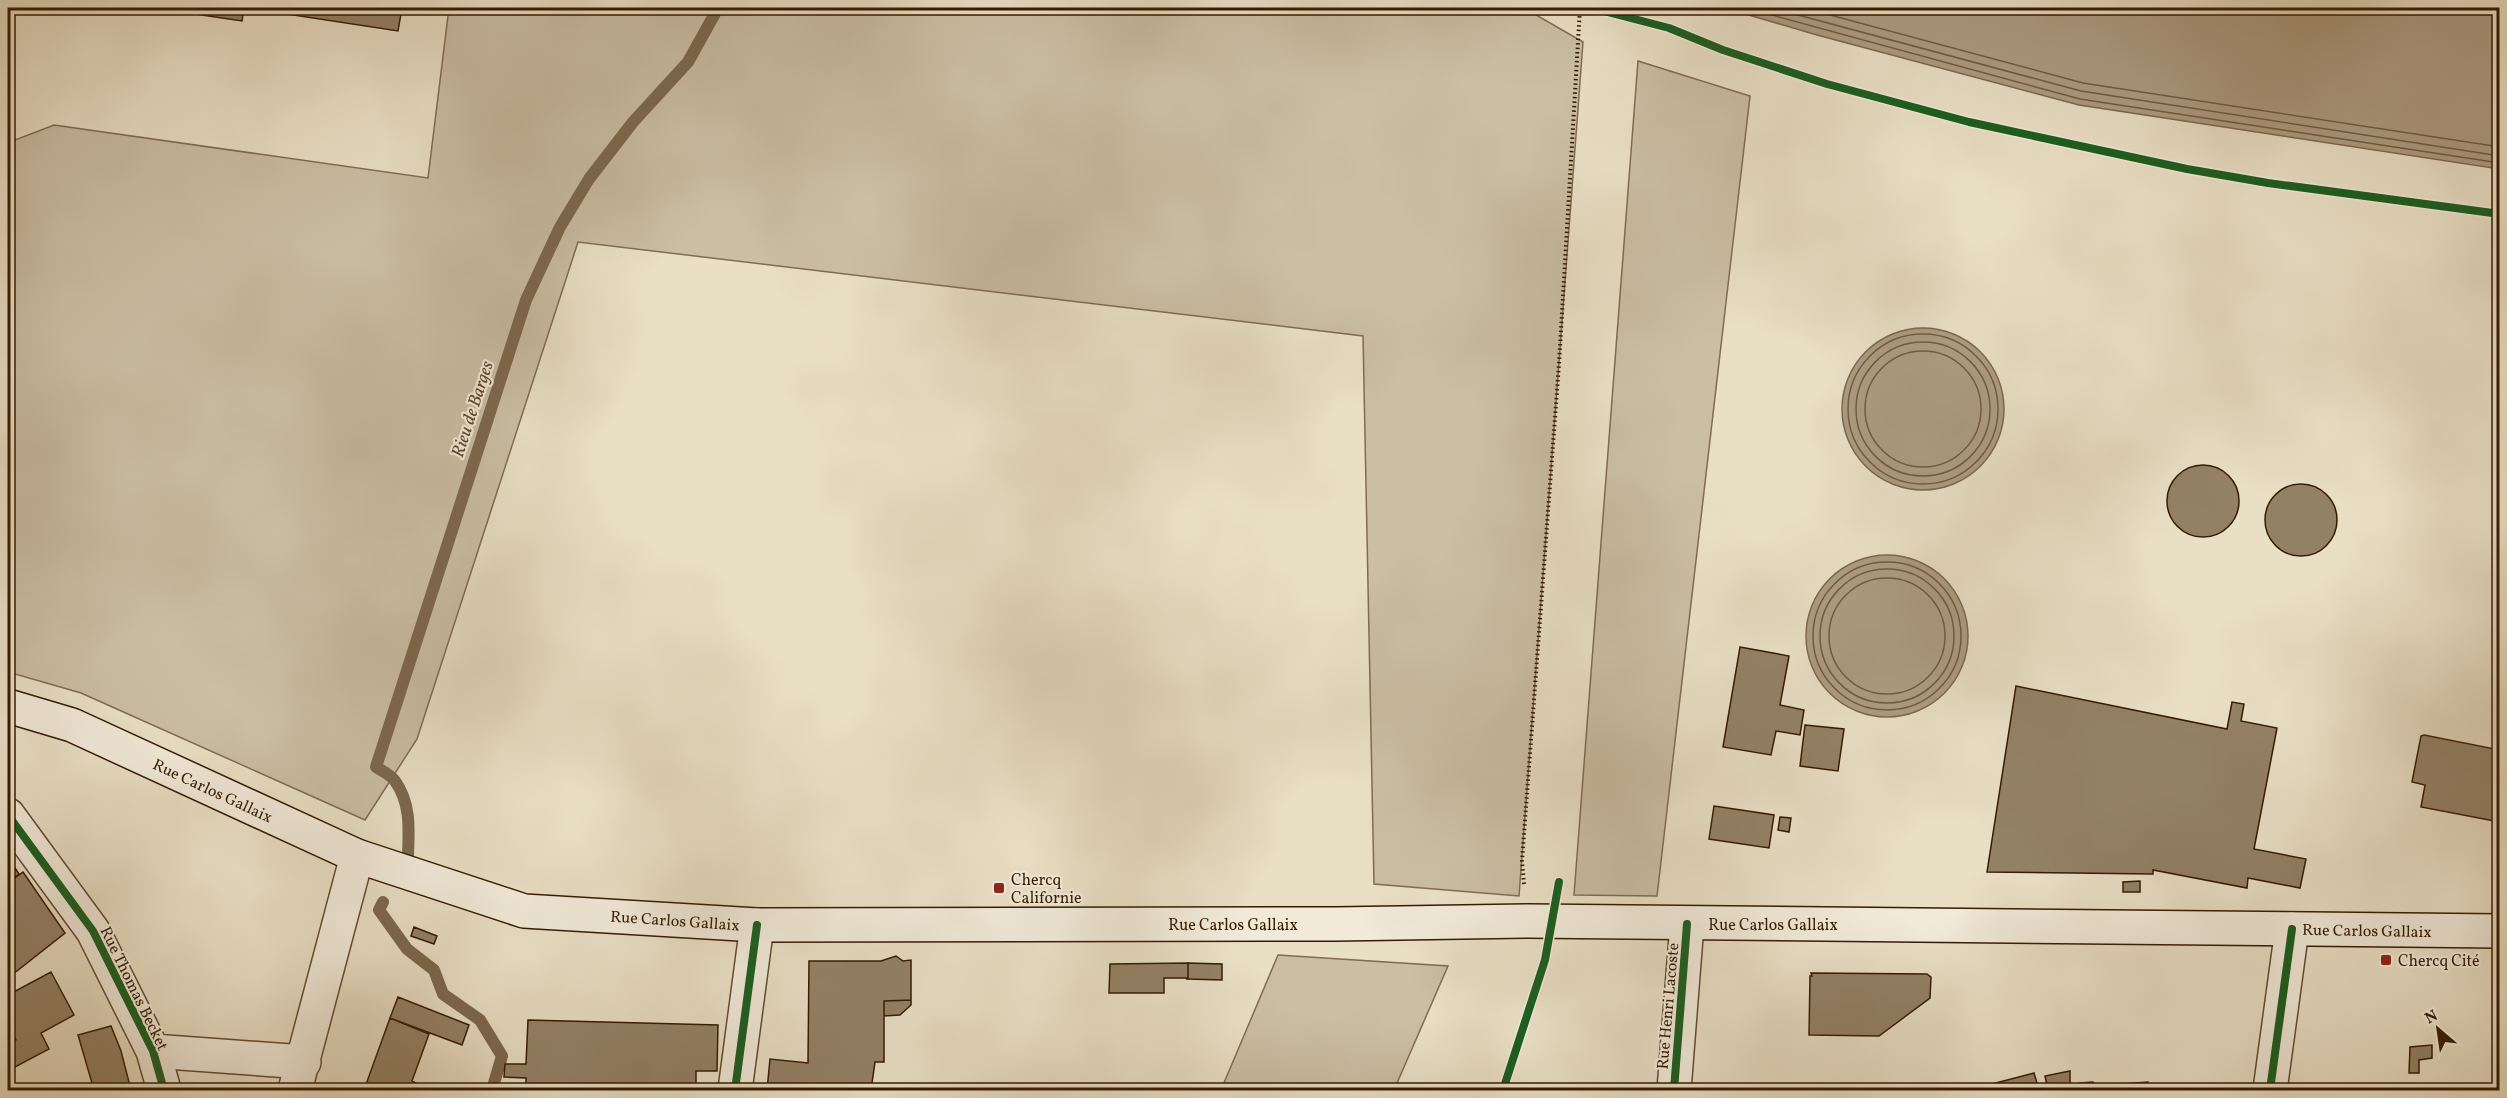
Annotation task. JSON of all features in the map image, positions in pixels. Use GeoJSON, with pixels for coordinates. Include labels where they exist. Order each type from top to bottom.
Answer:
{"type":"FeatureCollection","features":[{"type":"Feature","properties":{"kind":"main road","name":"Rue Carlos Gallaix"},"geometry":{"type":"LineString","coordinates":[[8,706],[72,725],[357,856],[524,911],[757,925],[1336,924],[1529,921],[2499,931]]}},
{"type":"Feature","properties":{"kind":"main road","name":"Rue Thomas Becket"},"geometry":{"type":"LineString","coordinates":[[8,815],[93,931],[153,1051],[164,1090]]}},
{"type":"Feature","properties":{"kind":"main road"},"geometry":{"type":"LineString","coordinates":[[153,1051],[299,1076],[357,856]]}},
{"type":"Feature","properties":{"kind":"main road","name":"Rue Henri Lacoste"},"geometry":{"type":"LineString","coordinates":[[1674,1090],[1687,924]]}},
{"type":"Feature","properties":{"kind":"main road"},"geometry":{"type":"LineString","coordinates":[[735,1090],[757,925]]}},
{"type":"Feature","properties":{"kind":"main road"},"geometry":{"type":"LineString","coordinates":[[2270,1090],[2292,929]]}},
{"type":"Feature","properties":{"kind":"path"},"geometry":{"type":"LineString","coordinates":[[1529,921],[1522,861],[1559,364],[1580,8]]}},
{"type":"Feature","properties":{"kind":"shaded area"},"geometry":{"type":"Polygon","coordinates":[[[449,8],[1524,8],[1583,42],[1519,896],[1374,884],[1363,336],[578,242],[417,739],[365,820],[81,693],[8,672],[8,160],[15,140],[54,125],[428,178],[449,8]]]}},
{"type":"Feature","properties":{"kind":"shaded area"},"geometry":{"type":"Polygon","coordinates":[[[1638,61],[1750,96],[1657,896],[1574,895],[1638,61]]]}},
{"type":"Feature","properties":{"kind":"shaded area"},"geometry":{"type":"Polygon","coordinates":[[[1278,955],[1448,966],[1394,1090],[1221,1090],[1278,955]]]}},
{"type":"Feature","properties":{"kind":"water"},"geometry":{"type":"Polygon","coordinates":[[[1725,8],[2499,8],[2499,169],[2079,105],[1725,8]]]}},
{"type":"Feature","properties":{"kind":"water"},"geometry":{"type":"Polygon","coordinates":[[[1923,328],[1954,334],[1980,352],[1998,378],[2004,409],[1998,440],[1980,466],[1954,484],[1923,490],[1892,484],[1866,466],[1848,440],[1842,409],[1848,378],[1866,352],[1892,334],[1923,328]]]}},
{"type":"Feature","properties":{"kind":"water"},"geometry":{"type":"Polygon","coordinates":[[[1887,555],[1918,562],[1932,569],[1944,579],[1954,591],[1961,605],[1968,636],[1961,667],[1954,681],[1944,693],[1932,703],[1918,710],[1887,717],[1856,710],[1842,703],[1830,693],[1820,681],[1813,667],[1806,636],[1813,605],[1820,591],[1830,579],[1842,569],[1856,562],[1887,555]]]}},
{"type":"Feature","properties":{"kind":"building"},"geometry":{"type":"Polygon","coordinates":[[[154,8],[244,8],[242,21],[154,8]]]}},
{"type":"Feature","properties":{"kind":"building"},"geometry":{"type":"Polygon","coordinates":[[[247,8],[402,8],[398,31],[247,8]]]}},
{"type":"Feature","properties":{"kind":"building"},"geometry":{"type":"Polygon","coordinates":[[[2203,465],[2223,471],[2233,481],[2239,501],[2233,521],[2223,531],[2203,537],[2183,531],[2173,521],[2167,501],[2173,481],[2183,471],[2203,465]]]}},
{"type":"Feature","properties":{"kind":"building"},"geometry":{"type":"Polygon","coordinates":[[[2301,484],[2321,490],[2331,500],[2337,520],[2331,540],[2321,550],[2301,556],[2281,550],[2271,540],[2265,520],[2271,500],[2281,490],[2301,484]]]}},
{"type":"Feature","properties":{"kind":"building"},"geometry":{"type":"Polygon","coordinates":[[[1740,647],[1789,656],[1780,705],[1804,710],[1800,735],[1776,731],[1771,755],[1723,747],[1740,647]]]}},
{"type":"Feature","properties":{"kind":"building"},"geometry":{"type":"Polygon","coordinates":[[[2016,686],[2227,729],[2232,702],[2244,704],[2241,721],[2277,728],[2254,849],[2306,859],[2300,888],[2248,878],[2247,888],[2153,870],[2153,874],[1987,872],[2016,686]]]}},
{"type":"Feature","properties":{"kind":"building"},"geometry":{"type":"Polygon","coordinates":[[[1805,725],[1844,729],[1838,771],[1800,766],[1805,725]]]}},
{"type":"Feature","properties":{"kind":"building"},"geometry":{"type":"Polygon","coordinates":[[[2421,736],[2500,750],[2500,822],[2421,807],[2425,785],[2412,782],[2421,736]]]}},
{"type":"Feature","properties":{"kind":"building"},"geometry":{"type":"Polygon","coordinates":[[[1714,806],[1774,815],[1769,848],[1709,839],[1714,806]]]}},
{"type":"Feature","properties":{"kind":"building"},"geometry":{"type":"Polygon","coordinates":[[[1780,817],[1791,818],[1789,832],[1778,830],[1780,817]]]}},
{"type":"Feature","properties":{"kind":"building"},"geometry":{"type":"Polygon","coordinates":[[[8,857],[19,874],[8,883],[8,857]]]}},
{"type":"Feature","properties":{"kind":"building"},"geometry":{"type":"Polygon","coordinates":[[[23,872],[65,933],[8,978],[8,931],[14,927],[8,919],[8,883],[23,872]]]}},
{"type":"Feature","properties":{"kind":"building"},"geometry":{"type":"Polygon","coordinates":[[[2140,881],[2140,892],[2123,892],[2123,882],[2140,881]]]}},
{"type":"Feature","properties":{"kind":"building"},"geometry":{"type":"Polygon","coordinates":[[[414,927],[437,936],[434,944],[411,936],[414,927]]]}},
{"type":"Feature","properties":{"kind":"building"},"geometry":{"type":"Polygon","coordinates":[[[896,956],[903,961],[911,960],[911,1000],[884,1001],[884,1062],[875,1062],[871,1090],[767,1090],[770,1059],[808,1063],[809,961],[881,961],[896,956]]]}},
{"type":"Feature","properties":{"kind":"building"},"geometry":{"type":"Polygon","coordinates":[[[1188,963],[1188,978],[1164,978],[1164,993],[1109,993],[1110,964],[1188,963]]]}},
{"type":"Feature","properties":{"kind":"building"},"geometry":{"type":"Polygon","coordinates":[[[1188,963],[1222,964],[1222,980],[1186,979],[1188,978],[1188,963]]]}},
{"type":"Feature","properties":{"kind":"building"},"geometry":{"type":"Polygon","coordinates":[[[51,972],[74,1015],[41,1033],[49,1049],[15,1067],[8,1054],[8,1044],[16,1040],[8,1023],[8,995],[51,972]]]}},
{"type":"Feature","properties":{"kind":"building"},"geometry":{"type":"Polygon","coordinates":[[[1811,973],[1927,974],[1931,977],[1930,998],[1879,1036],[1809,1035],[1811,973]]]}},
{"type":"Feature","properties":{"kind":"building"},"geometry":{"type":"Polygon","coordinates":[[[398,997],[469,1025],[462,1045],[390,1018],[398,997]]]}},
{"type":"Feature","properties":{"kind":"building"},"geometry":{"type":"Polygon","coordinates":[[[911,1000],[911,1005],[900,1015],[884,1016],[884,1001],[911,1000]]]}},
{"type":"Feature","properties":{"kind":"building"},"geometry":{"type":"Polygon","coordinates":[[[390,1018],[429,1034],[412,1081],[420,1085],[418,1090],[364,1090],[390,1018]]]}},
{"type":"Feature","properties":{"kind":"building"},"geometry":{"type":"Polygon","coordinates":[[[528,1020],[718,1025],[717,1071],[696,1071],[696,1090],[526,1090],[526,1078],[504,1077],[505,1064],[526,1064],[528,1020]]]}},
{"type":"Feature","properties":{"kind":"building"},"geometry":{"type":"Polygon","coordinates":[[[8,1023],[16,1040],[8,1044],[8,1023]]]}},
{"type":"Feature","properties":{"kind":"building"},"geometry":{"type":"Polygon","coordinates":[[[111,1026],[121,1051],[131,1090],[94,1090],[78,1035],[111,1026]]]}},
{"type":"Feature","properties":{"kind":"building"},"geometry":{"type":"Polygon","coordinates":[[[2432,1045],[2432,1058],[2419,1060],[2419,1073],[2409,1073],[2410,1047],[2432,1045]]]}},
{"type":"Feature","properties":{"kind":"building"},"geometry":{"type":"Polygon","coordinates":[[[2070,1071],[2070,1090],[2048,1090],[2045,1076],[2070,1071]]]}},
{"type":"Feature","properties":{"kind":"building"},"geometry":{"type":"Polygon","coordinates":[[[2034,1073],[2039,1090],[1969,1090],[2034,1073]]]}},
{"type":"Feature","properties":{"kind":"building"},"geometry":{"type":"Polygon","coordinates":[[[2093,1082],[2094,1086],[2148,1082],[2148,1090],[2080,1090],[2080,1083],[2093,1082]]]}},
{"type":"Feature","properties":{"kind":"waterway","name":"Rieu de Barges"},"geometry":{"type":"LineString","coordinates":[[408,855],[408,817],[404,798],[393,779],[376,767],[526,300],[560,227],[589,179],[633,122],[688,62],[718,8]]}},
{"type":"Feature","properties":{"kind":"waterway","name":"Rieu de Barges"},"geometry":{"type":"LineString","coordinates":[[383,902],[379,910],[407,949],[434,970],[443,994],[480,1020],[502,1056],[492,1090]]}},
{"type":"Feature","properties":{"kind":"cycle path"},"geometry":{"type":"LineString","coordinates":[[1592,8],[1669,28],[1723,50],[1827,84],[1969,122],[2187,169],[2268,183],[2500,214]]}},
{"type":"Feature","properties":{"kind":"cycle path"},"geometry":{"type":"LineString","coordinates":[[8,815],[93,931],[153,1051],[164,1090]]}},
{"type":"Feature","properties":{"kind":"cycle path"},"geometry":{"type":"LineString","coordinates":[[1503,1090],[1545,960],[1559,882]]}},
{"type":"Feature","properties":{"kind":"cycle path"},"geometry":{"type":"LineString","coordinates":[[1674,1090],[1687,924]]}},
{"type":"Feature","properties":{"kind":"cycle path"},"geometry":{"type":"LineString","coordinates":[[735,1090],[757,925]]}},
{"type":"Feature","properties":{"kind":"cycle path"},"geometry":{"type":"LineString","coordinates":[[2270,1090],[2292,929]]}},
{"type":"Feature","properties":{"kind":"place","name":"Chercq Californie"},"geometry":{"type":"Point","coordinates":[999,888]}},
{"type":"Feature","properties":{"kind":"place","name":"Chercq Cité"},"geometry":{"type":"Point","coordinates":[2386,960]}}]}
